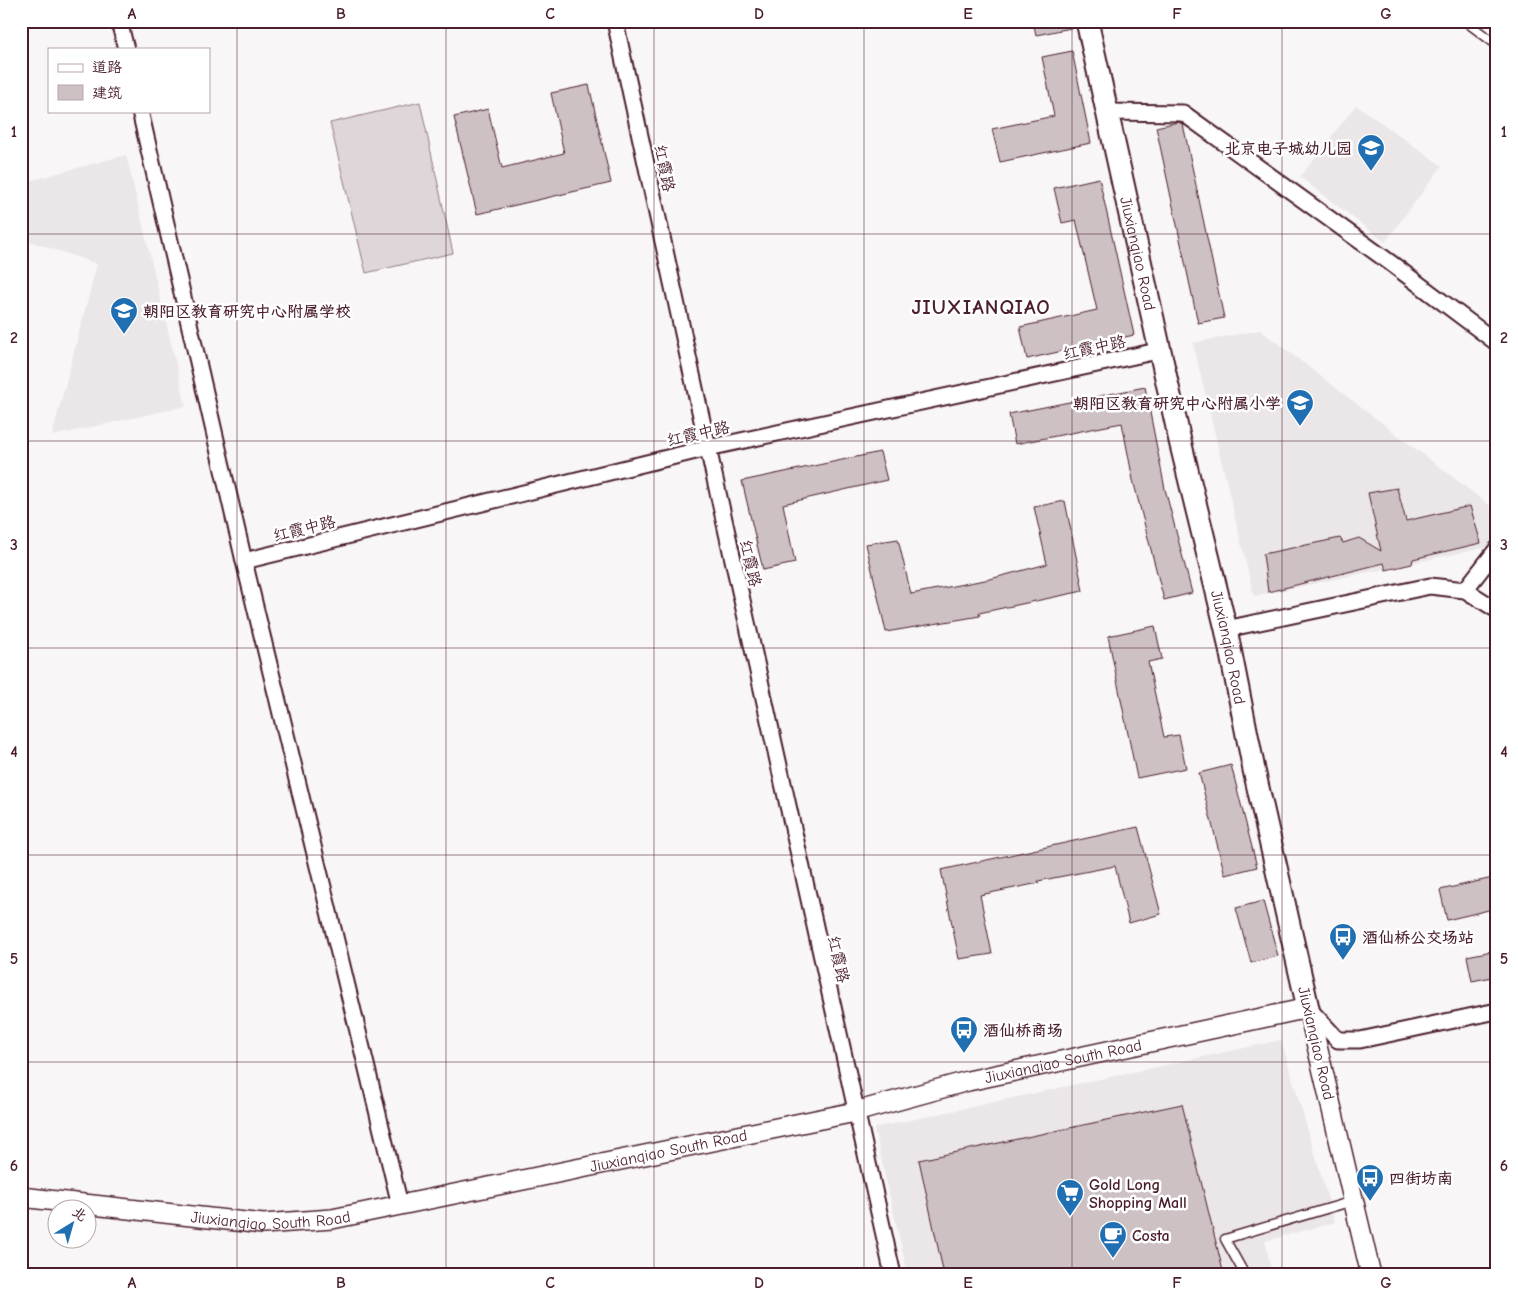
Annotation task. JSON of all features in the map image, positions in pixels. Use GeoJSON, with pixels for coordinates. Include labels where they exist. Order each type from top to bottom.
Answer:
{"type":"FeatureCollection","features":[{"type":"Feature","properties":{"kind":"main road","name":"Jiuxianqiao Road"},"geometry":{"type":"LineString","coordinates":[[1087,21],[1106,112],[1162,350],[1180,441],[1226,629],[1254,770],[1308,1008]]}},
{"type":"Feature","properties":{"kind":"street"},"geometry":{"type":"LineString","coordinates":[[119,21],[126,48]]}},
{"type":"Feature","properties":{"kind":"street","name":"红霞路"},"geometry":{"type":"LineString","coordinates":[[615,21],[855,1112],[893,1275]]}},
{"type":"Feature","properties":{"kind":"street"},"geometry":{"type":"LineString","coordinates":[[140,112],[244,561],[400,1205]]}},
{"type":"Feature","properties":{"kind":"street"},"geometry":{"type":"LineString","coordinates":[[1106,112],[1183,113],[1392,264],[1497,343]]}},
{"type":"Feature","properties":{"kind":"street","name":"红霞中路"},"geometry":{"type":"LineString","coordinates":[[244,561],[708,448],[1162,350]]}},
{"type":"Feature","properties":{"kind":"street"},"geometry":{"type":"LineString","coordinates":[[1464,590],[1497,549]]}},
{"type":"Feature","properties":{"kind":"street"},"geometry":{"type":"LineString","coordinates":[[1226,629],[1430,586],[1464,590],[1497,610]]}},
{"type":"Feature","properties":{"kind":"street"},"geometry":{"type":"LineString","coordinates":[[1308,1008],[1338,1040],[1360,1040],[1497,1011]]}},
{"type":"Feature","properties":{"kind":"street","name":"Jiuxianqiao South Road"},"geometry":{"type":"LineString","coordinates":[[21,1196],[263,1224],[332,1219],[855,1112],[968,1081],[1308,1008]]}},
{"type":"Feature","properties":{"kind":"street","name":"Jiuxianqiao Road"},"geometry":{"type":"LineString","coordinates":[[1308,1008],[1372,1275]]}},
{"type":"Feature","properties":{"kind":"lane"},"geometry":{"type":"LineString","coordinates":[[1465,21],[1497,46]]}},
{"type":"Feature","properties":{"kind":"lane"},"geometry":{"type":"LineString","coordinates":[[1245,1275],[1225,1239],[1354,1200]]}},
{"type":"Feature","properties":{"kind":"shaded area"},"geometry":{"type":"Polygon","coordinates":[[[420,102],[453,253],[366,273],[330,123],[420,102]]]}},
{"type":"Feature","properties":{"kind":"shaded area","name":"北京电子城幼儿园"},"geometry":{"type":"Polygon","coordinates":[[[1356,105],[1442,166],[1385,242],[1300,177],[1356,105]]]}},
{"type":"Feature","properties":{"kind":"shaded area","name":"朝阳区教育研究中心附属学校"},"geometry":{"type":"Polygon","coordinates":[[[126,155],[186,406],[52,436],[97,264],[21,238],[21,172],[25,182],[126,155]]]}},
{"type":"Feature","properties":{"kind":"shaded area","name":"朝阳区教育研究中心附属小学"},"geometry":{"type":"Polygon","coordinates":[[[1260,330],[1497,511],[1497,535],[1488,547],[1254,596],[1193,343],[1260,330]]]}},
{"type":"Feature","properties":{"kind":"shaded area","name":"Gold Long Shopping Mall"},"geometry":{"type":"Polygon","coordinates":[[[1281,1040],[1335,1222],[1265,1241],[1272,1275],[908,1275],[874,1128],[1281,1040]]]}},
{"type":"Feature","properties":{"kind":"building"},"geometry":{"type":"Polygon","coordinates":[[[1033,21],[1075,21],[1076,27],[1036,35],[1033,21]]]}},
{"type":"Feature","properties":{"kind":"building"},"geometry":{"type":"Polygon","coordinates":[[[1072,51],[1091,143],[1000,162],[992,129],[1054,116],[1042,57],[1072,51]]]}},
{"type":"Feature","properties":{"kind":"building"},"geometry":{"type":"Polygon","coordinates":[[[589,85],[611,183],[477,214],[454,117],[488,109],[502,168],[564,153],[551,93],[589,85]]]}},
{"type":"Feature","properties":{"kind":"building"},"geometry":{"type":"Polygon","coordinates":[[[1178,122],[1183,124],[1224,318],[1198,323],[1156,127],[1178,122]]]}},
{"type":"Feature","properties":{"kind":"building"},"geometry":{"type":"Polygon","coordinates":[[[1099,178],[1134,335],[1027,359],[1020,327],[1097,310],[1076,220],[1062,223],[1054,188],[1099,178]]]}},
{"type":"Feature","properties":{"kind":"building"},"geometry":{"type":"Polygon","coordinates":[[[1145,387],[1165,489],[1192,593],[1164,600],[1133,480],[1122,423],[1015,444],[1009,414],[1145,387]]]}},
{"type":"Feature","properties":{"kind":"building"},"geometry":{"type":"Polygon","coordinates":[[[880,452],[887,480],[783,504],[795,563],[763,570],[742,481],[880,452]]]}},
{"type":"Feature","properties":{"kind":"building"},"geometry":{"type":"Polygon","coordinates":[[[1397,488],[1406,521],[1470,506],[1481,543],[1413,559],[1412,564],[1386,570],[1384,563],[1268,592],[1263,554],[1340,538],[1343,543],[1359,538],[1381,551],[1368,493],[1397,488]]]}},
{"type":"Feature","properties":{"kind":"building"},"geometry":{"type":"Polygon","coordinates":[[[1065,501],[1083,591],[979,613],[980,616],[886,632],[866,544],[898,539],[911,594],[990,579],[1047,564],[1034,507],[1065,501]]]}},
{"type":"Feature","properties":{"kind":"building"},"geometry":{"type":"Polygon","coordinates":[[[1155,626],[1162,659],[1148,662],[1164,737],[1179,735],[1186,768],[1137,778],[1108,636],[1155,626]]]}},
{"type":"Feature","properties":{"kind":"building"},"geometry":{"type":"Polygon","coordinates":[[[1231,765],[1257,867],[1225,875],[1199,773],[1231,765]]]}},
{"type":"Feature","properties":{"kind":"building"},"geometry":{"type":"Polygon","coordinates":[[[1138,827],[1161,914],[1129,923],[1115,866],[1038,881],[1039,883],[980,895],[992,954],[959,959],[941,870],[1138,827]]]}},
{"type":"Feature","properties":{"kind":"building"},"geometry":{"type":"Polygon","coordinates":[[[1497,877],[1497,908],[1447,920],[1440,890],[1497,877]]]}},
{"type":"Feature","properties":{"kind":"building"},"geometry":{"type":"Polygon","coordinates":[[[1263,901],[1278,956],[1251,963],[1236,908],[1263,901]]]}},
{"type":"Feature","properties":{"kind":"building"},"geometry":{"type":"Polygon","coordinates":[[[1497,950],[1497,976],[1472,981],[1467,956],[1497,950]]]}},
{"type":"Feature","properties":{"kind":"building","name":"Gold Long Shopping Mall"},"geometry":{"type":"Polygon","coordinates":[[[1182,1104],[1224,1275],[944,1275],[919,1160],[1182,1104]]]}},
{"type":"Feature","properties":{"kind":"place","name":"北京电子城幼儿园"},"geometry":{"type":"Point","coordinates":[1371,172]}},
{"type":"Feature","properties":{"kind":"place","name":"朝阳区教育研究中心附属学校"},"geometry":{"type":"Point","coordinates":[124,335]}},
{"type":"Feature","properties":{"kind":"place","name":"朝阳区教育研究中心附属小学"},"geometry":{"type":"Point","coordinates":[1300,427]}},
{"type":"Feature","properties":{"kind":"place","name":"酒仙桥公交场站"},"geometry":{"type":"Point","coordinates":[1343,961]}},
{"type":"Feature","properties":{"kind":"place","name":"酒仙桥商场"},"geometry":{"type":"Point","coordinates":[964,1054]}},
{"type":"Feature","properties":{"kind":"place","name":"四街坊南"},"geometry":{"type":"Point","coordinates":[1370,1202]}},
{"type":"Feature","properties":{"kind":"place","name":"Gold Long Shopping Mall"},"geometry":{"type":"Point","coordinates":[1070,1217]}},
{"type":"Feature","properties":{"kind":"place","name":"Costa"},"geometry":{"type":"Point","coordinates":[1113,1259]}},
{"type":"Feature","properties":{"kind":"district","name":"JIUXIANQIAO"},"geometry":{"type":"Point","coordinates":[981,307]}}]}
